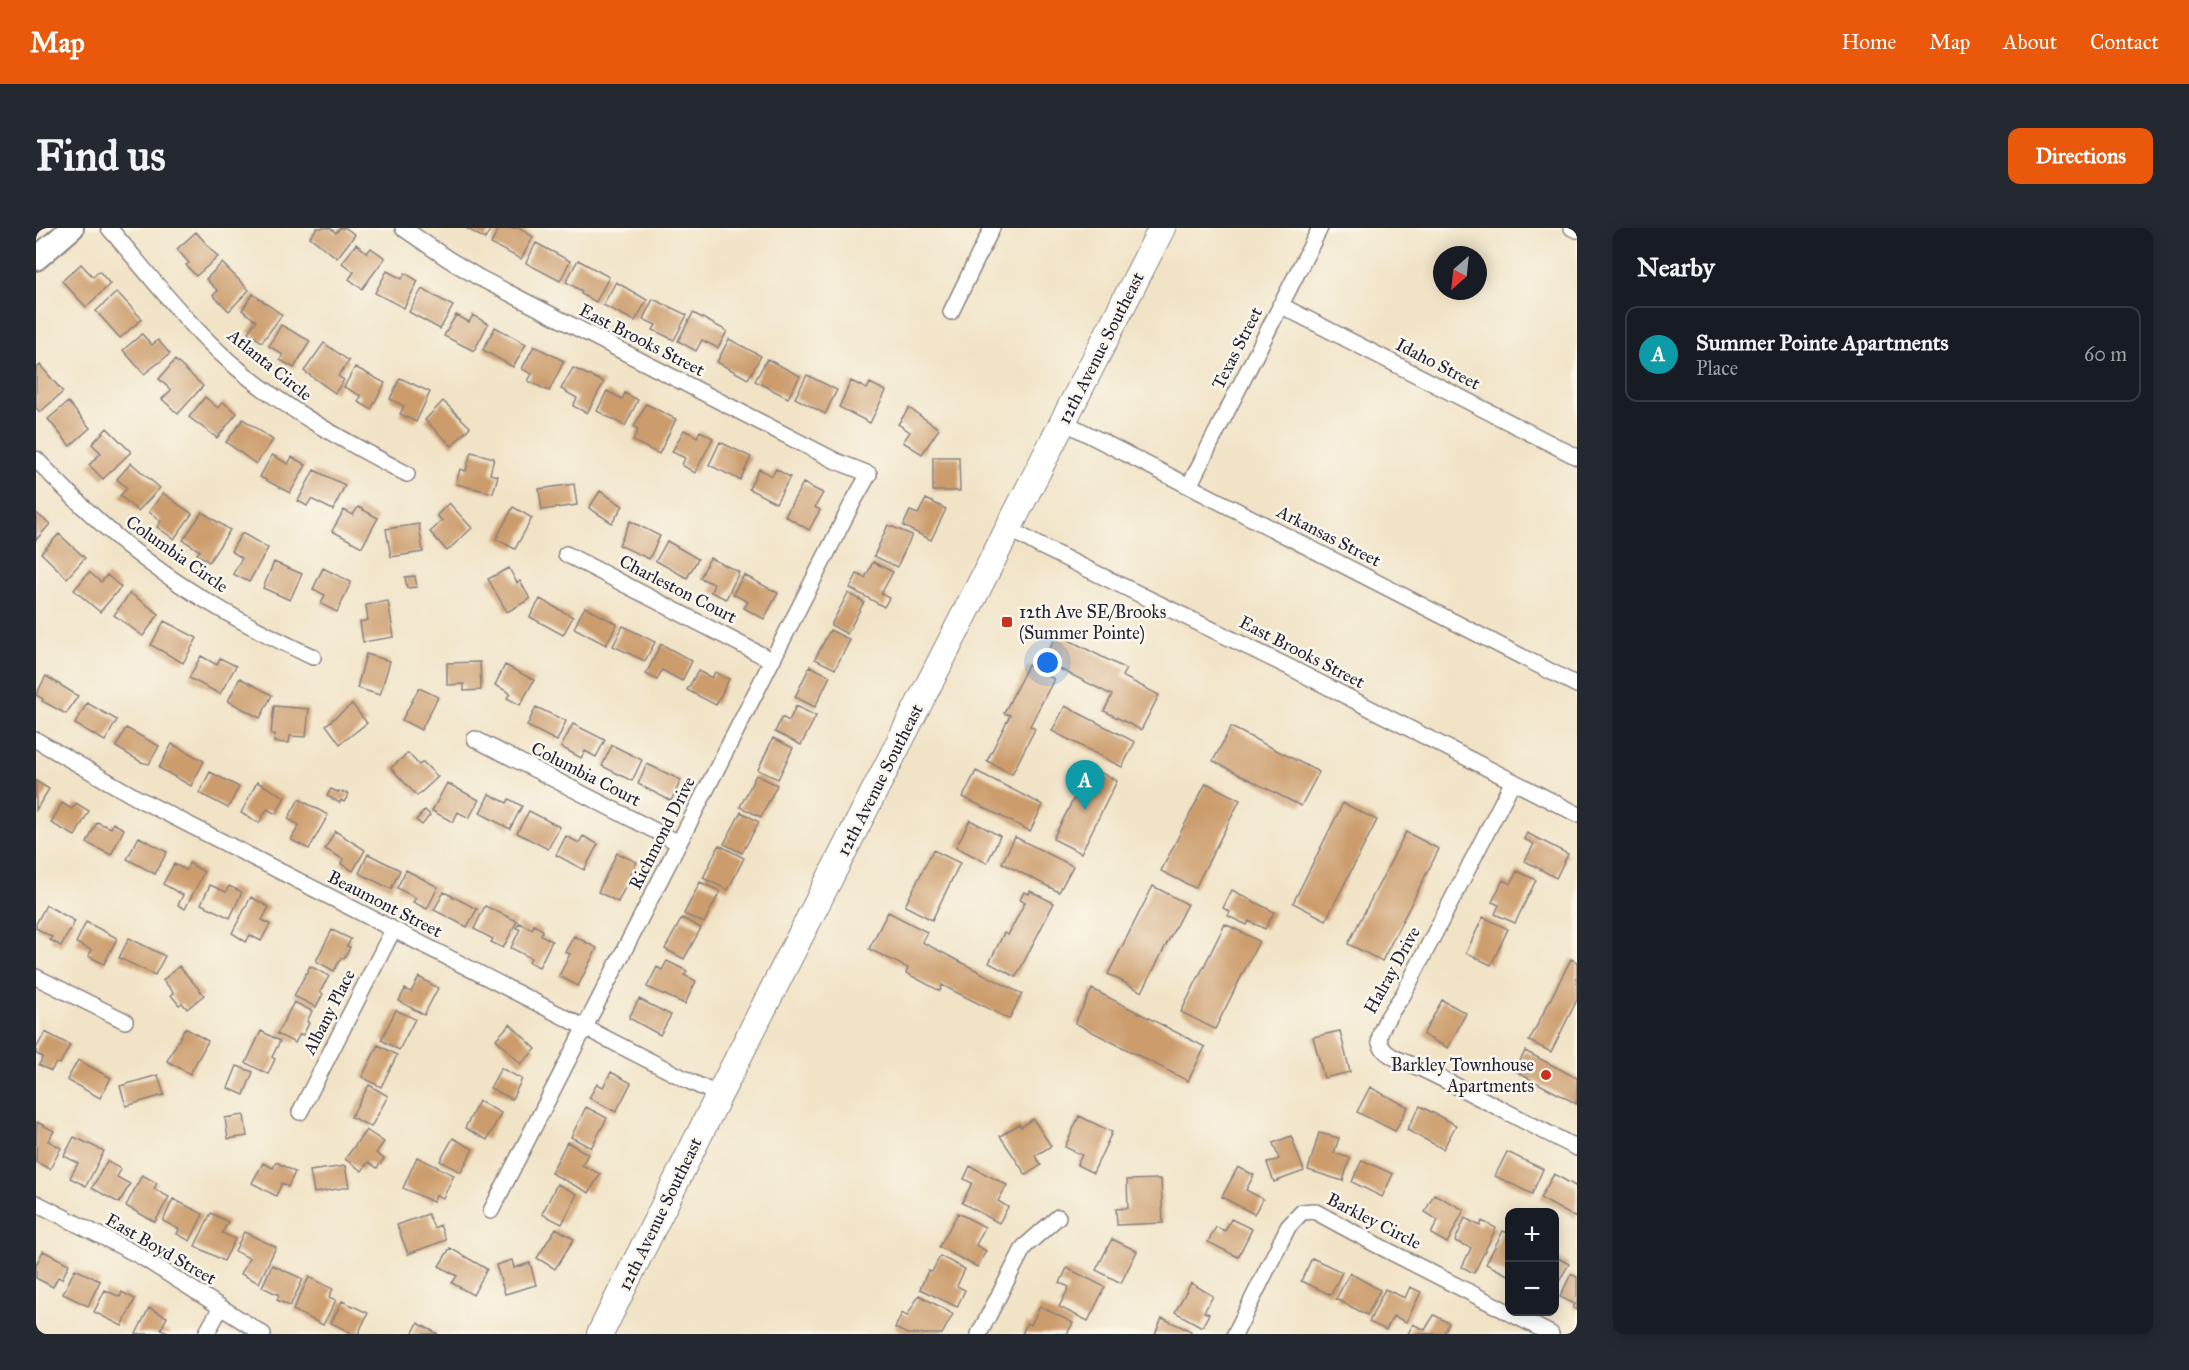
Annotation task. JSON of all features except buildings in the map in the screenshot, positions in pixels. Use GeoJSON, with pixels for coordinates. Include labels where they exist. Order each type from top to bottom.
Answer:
{"type":"FeatureCollection","features":[{"type":"Feature","properties":{"kind":"main road","name":"12th Avenue Southeast"},"geometry":{"type":"LineString","coordinates":[[600,1334],[719,1095],[1162,228]]}},
{"type":"Feature","properties":{"kind":"street"},"geometry":{"type":"LineString","coordinates":[[36,259],[72,228]]}},
{"type":"Feature","properties":{"kind":"street","name":"Atlanta Circle"},"geometry":{"type":"LineString","coordinates":[[109,228],[192,323],[237,368],[306,418],[407,474]]}},
{"type":"Feature","properties":{"kind":"street","name":"East Brooks Street"},"geometry":{"type":"LineString","coordinates":[[403,228],[478,277],[836,461],[869,474]]}},
{"type":"Feature","properties":{"kind":"street"},"geometry":{"type":"LineString","coordinates":[[951,312],[992,228]]}},
{"type":"Feature","properties":{"kind":"street","name":"Texas Street"},"geometry":{"type":"LineString","coordinates":[[1189,486],[1320,228]]}},
{"type":"Feature","properties":{"kind":"street"},"geometry":{"type":"LineString","coordinates":[[1572,228],[1577,230]]}},
{"type":"Feature","properties":{"kind":"street","name":"Idaho Street"},"geometry":{"type":"LineString","coordinates":[[1280,305],[1577,457]]}},
{"type":"Feature","properties":{"kind":"street","name":"Arkansas Street"},"geometry":{"type":"LineString","coordinates":[[1064,422],[1577,685]]}},
{"type":"Feature","properties":{"kind":"street","name":"Columbia Circle"},"geometry":{"type":"LineString","coordinates":[[36,459],[112,533],[151,565],[201,598],[313,657]]}},
{"type":"Feature","properties":{"kind":"street","name":"Richmond Drive"},"geometry":{"type":"LineString","coordinates":[[490,1211],[771,660],[869,474]]}},
{"type":"Feature","properties":{"kind":"street","name":"East Brooks Street"},"geometry":{"type":"LineString","coordinates":[[1008,528],[1038,545],[1287,666],[1577,814]]}},
{"type":"Feature","properties":{"kind":"street","name":"Charleston Court"},"geometry":{"type":"LineString","coordinates":[[566,554],[771,660]]}},
{"type":"Feature","properties":{"kind":"street","name":"Columbia Court"},"geometry":{"type":"LineString","coordinates":[[475,739],[679,843]]}},
{"type":"Feature","properties":{"kind":"street","name":"Beaumont Street"},"geometry":{"type":"LineString","coordinates":[[36,740],[137,798],[719,1095]]}},
{"type":"Feature","properties":{"kind":"street","name":"Halray Drive"},"geometry":{"type":"LineString","coordinates":[[1513,781],[1403,995],[1385,1023],[1379,1039],[1380,1045],[1396,1058],[1577,1148]]}},
{"type":"Feature","properties":{"kind":"street","name":"Albany Place"},"geometry":{"type":"LineString","coordinates":[[300,1112],[393,930]]}},
{"type":"Feature","properties":{"kind":"street"},"geometry":{"type":"LineString","coordinates":[[36,976],[124,1021]]}},
{"type":"Feature","properties":{"kind":"street","name":"East Boyd Street"},"geometry":{"type":"LineString","coordinates":[[36,1203],[140,1256],[263,1334]]}},
{"type":"Feature","properties":{"kind":"street","name":"Barkley Circle"},"geometry":{"type":"LineString","coordinates":[[1235,1334],[1288,1227],[1297,1215],[1308,1211],[1325,1215],[1377,1245],[1551,1334]]}},
{"type":"Feature","properties":{"kind":"street"},"geometry":{"type":"LineString","coordinates":[[979,1334],[1024,1247],[1059,1216]]}},
{"type":"Feature","properties":{"kind":"street"},"geometry":{"type":"LineString","coordinates":[[206,1334],[221,1307]]}},
{"type":"Feature","properties":{"kind":"place","name":"12th Ave SE/Brooks (Summer Pointe)"},"geometry":{"type":"Point","coordinates":[1007,622]}},
{"type":"Feature","properties":{"kind":"place","name":"Summer Pointe Apartments"},"geometry":{"type":"Point","coordinates":[1085,810]}},
{"type":"Feature","properties":{"kind":"place","name":"Barkley Townhouse Apartments"},"geometry":{"type":"Point","coordinates":[1546,1075]}}]}
